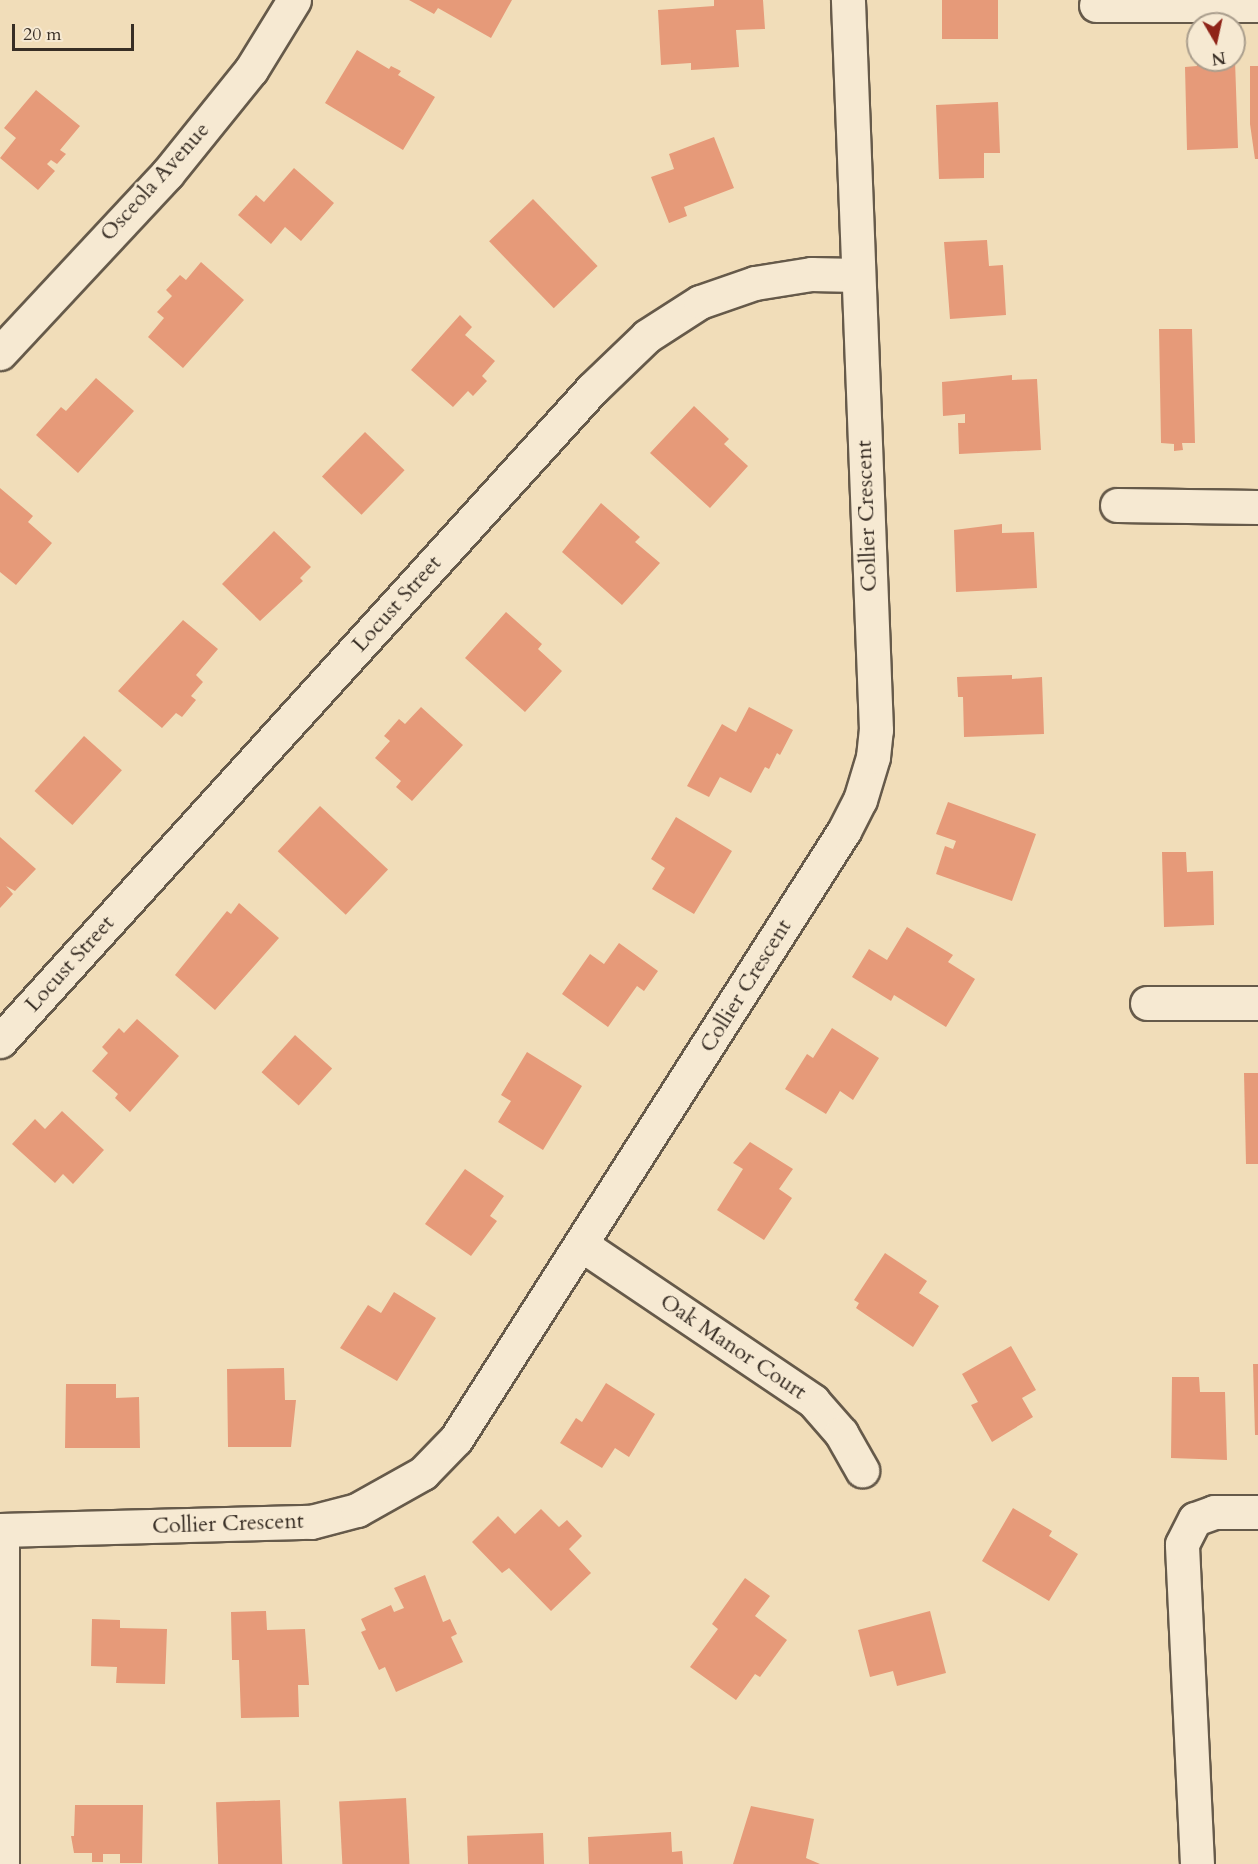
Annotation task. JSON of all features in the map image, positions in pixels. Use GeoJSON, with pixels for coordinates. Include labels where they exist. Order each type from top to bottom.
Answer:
{"type":"FeatureCollection","features":[{"type":"Feature","properties":{"kind":"street","name":"Osceola Avenue"},"geometry":{"type":"LineString","coordinates":[[0,353],[167,174],[251,70],[294,0]]}},
{"type":"Feature","properties":{"kind":"street","name":"Collier Crescent"},"geometry":{"type":"LineString","coordinates":[[1,1530],[283,1525],[357,1510],[392,1494],[423,1473],[456,1439],[582,1245],[844,831],[860,800],[873,757],[876,730],[848,0]]}},
{"type":"Feature","properties":{"kind":"street"},"geometry":{"type":"LineString","coordinates":[[1096,5],[1258,5]]}},
{"type":"Feature","properties":{"kind":"street","name":"Locust Street"},"geometry":{"type":"LineString","coordinates":[[0,1041],[584,398],[646,336],[700,302],[755,283],[811,274],[857,275]]}},
{"type":"Feature","properties":{"kind":"street"},"geometry":{"type":"LineString","coordinates":[[1117,505],[1258,507]]}},
{"type":"Feature","properties":{"kind":"street"},"geometry":{"type":"LineString","coordinates":[[1147,1003],[1258,1003]]}},
{"type":"Feature","properties":{"kind":"street","name":"Oak Manor Court"},"geometry":{"type":"LineString","coordinates":[[582,1245],[813,1401],[841,1433],[862,1470]]}},
{"type":"Feature","properties":{"kind":"street"},"geometry":{"type":"LineString","coordinates":[[1197,1864],[1182,1544],[1195,1519],[1214,1512],[1258,1512]]}},
{"type":"Feature","properties":{"kind":"street"},"geometry":{"type":"LineString","coordinates":[[1,1530],[2,1864]]}},
{"type":"Feature","properties":{"kind":"building"},"geometry":{"type":"Polygon","coordinates":[[[409,0],[512,0],[491,38],[438,8],[434,14],[409,0]]]}},
{"type":"Feature","properties":{"kind":"building"},"geometry":{"type":"Polygon","coordinates":[[[714,0],[763,0],[765,29],[736,30],[739,67],[691,70],[691,63],[661,65],[658,10],[714,6],[714,0]]]}},
{"type":"Feature","properties":{"kind":"building"},"geometry":{"type":"Polygon","coordinates":[[[942,0],[998,0],[998,39],[942,39],[942,0]]]}},
{"type":"Feature","properties":{"kind":"building"},"geometry":{"type":"Polygon","coordinates":[[[357,50],[389,69],[391,66],[401,71],[398,75],[435,97],[403,150],[325,103],[357,50]]]}},
{"type":"Feature","properties":{"kind":"building"},"geometry":{"type":"Polygon","coordinates":[[[1250,66],[1258,66],[1258,159],[1255,159],[1250,124],[1250,66]]]}},
{"type":"Feature","properties":{"kind":"building"},"geometry":{"type":"Polygon","coordinates":[[[1185,67],[1186,72],[1235,72],[1238,148],[1187,150],[1185,67]]]}},
{"type":"Feature","properties":{"kind":"building"},"geometry":{"type":"Polygon","coordinates":[[[36,90],[80,126],[60,150],[66,154],[57,164],[51,160],[47,164],[55,171],[38,190],[0,158],[16,138],[4,128],[36,90]]]}},
{"type":"Feature","properties":{"kind":"building"},"geometry":{"type":"Polygon","coordinates":[[[998,102],[1000,153],[984,153],[984,178],[939,179],[936,105],[998,102]]]}},
{"type":"Feature","properties":{"kind":"building"},"geometry":{"type":"Polygon","coordinates":[[[714,137],[734,188],[684,207],[687,216],[669,223],[651,177],[674,169],[669,154],[714,137]]]}},
{"type":"Feature","properties":{"kind":"building"},"geometry":{"type":"Polygon","coordinates":[[[294,168],[334,203],[301,241],[285,227],[271,244],[238,215],[256,195],[264,202],[294,168]]]}},
{"type":"Feature","properties":{"kind":"building"},"geometry":{"type":"Polygon","coordinates":[[[533,199],[598,266],[554,308],[489,241],[533,199]]]}},
{"type":"Feature","properties":{"kind":"building"},"geometry":{"type":"Polygon","coordinates":[[[987,240],[989,266],[1003,265],[1006,315],[950,319],[944,242],[987,240]]]}},
{"type":"Feature","properties":{"kind":"building"},"geometry":{"type":"Polygon","coordinates":[[[201,262],[244,300],[183,368],[148,337],[164,318],[157,312],[172,296],[166,290],[180,275],[186,280],[201,262]]]}},
{"type":"Feature","properties":{"kind":"building"},"geometry":{"type":"Polygon","coordinates":[[[460,315],[472,327],[465,335],[495,361],[482,376],[487,381],[473,396],[468,391],[453,407],[411,370],[460,315]]]}},
{"type":"Feature","properties":{"kind":"building"},"geometry":{"type":"Polygon","coordinates":[[[1159,329],[1192,329],[1195,443],[1182,443],[1183,450],[1174,451],[1174,444],[1161,443],[1159,329]]]}},
{"type":"Feature","properties":{"kind":"building"},"geometry":{"type":"Polygon","coordinates":[[[1012,375],[1012,380],[1037,379],[1041,450],[959,454],[958,423],[965,423],[965,414],[943,416],[942,382],[1012,375]]]}},
{"type":"Feature","properties":{"kind":"building"},"geometry":{"type":"Polygon","coordinates":[[[96,378],[134,411],[78,473],[36,435],[61,407],[66,411],[96,378]]]}},
{"type":"Feature","properties":{"kind":"building"},"geometry":{"type":"Polygon","coordinates":[[[694,406],[729,439],[724,444],[748,466],[710,508],[650,453],[694,406]]]}},
{"type":"Feature","properties":{"kind":"building"},"geometry":{"type":"Polygon","coordinates":[[[365,432],[405,470],[361,515],[322,477],[365,432]]]}},
{"type":"Feature","properties":{"kind":"building"},"geometry":{"type":"Polygon","coordinates":[[[0,488],[33,516],[28,522],[52,543],[16,585],[0,572],[0,488]]]}},
{"type":"Feature","properties":{"kind":"building"},"geometry":{"type":"Polygon","coordinates":[[[601,503],[640,537],[635,542],[660,563],[622,605],[562,552],[601,503]]]}},
{"type":"Feature","properties":{"kind":"building"},"geometry":{"type":"Polygon","coordinates":[[[1002,524],[1002,533],[1034,532],[1037,588],[956,592],[954,530],[1002,524]]]}},
{"type":"Feature","properties":{"kind":"building"},"geometry":{"type":"Polygon","coordinates":[[[274,531],[311,567],[300,578],[303,581],[260,621],[222,584],[274,531]]]}},
{"type":"Feature","properties":{"kind":"building"},"geometry":{"type":"Polygon","coordinates":[[[506,612],[542,644],[538,649],[562,671],[525,712],[465,658],[506,612]]]}},
{"type":"Feature","properties":{"kind":"building"},"geometry":{"type":"Polygon","coordinates":[[[183,620],[218,649],[196,675],[203,682],[191,696],[196,700],[182,717],[176,713],[162,728],[118,691],[183,620]]]}},
{"type":"Feature","properties":{"kind":"building"},"geometry":{"type":"Polygon","coordinates":[[[1012,675],[1012,679],[1042,677],[1044,734],[964,737],[963,697],[958,697],[957,677],[1012,675]]]}},
{"type":"Feature","properties":{"kind":"building"},"geometry":{"type":"Polygon","coordinates":[[[421,707],[463,745],[412,801],[396,787],[401,781],[375,758],[390,741],[384,736],[399,719],[405,724],[421,707]]]}},
{"type":"Feature","properties":{"kind":"building"},"geometry":{"type":"Polygon","coordinates":[[[749,707],[793,730],[780,755],[777,753],[769,769],[765,767],[751,793],[720,777],[709,797],[687,786],[722,724],[736,732],[749,707]]]}},
{"type":"Feature","properties":{"kind":"building"},"geometry":{"type":"Polygon","coordinates":[[[84,736],[122,770],[72,825],[34,791],[84,736]]]}},
{"type":"Feature","properties":{"kind":"building"},"geometry":{"type":"Polygon","coordinates":[[[948,802],[1036,834],[1012,901],[936,874],[945,846],[953,849],[956,841],[936,834],[948,802]]]}},
{"type":"Feature","properties":{"kind":"building"},"geometry":{"type":"Polygon","coordinates":[[[320,806],[388,869],[346,915],[278,851],[320,806]]]}},
{"type":"Feature","properties":{"kind":"building"},"geometry":{"type":"Polygon","coordinates":[[[676,817],[732,851],[694,914],[652,889],[665,868],[651,859],[676,817]]]}},
{"type":"Feature","properties":{"kind":"building"},"geometry":{"type":"Polygon","coordinates":[[[0,837],[36,869],[15,891],[6,886],[13,894],[0,908],[0,837]]]}},
{"type":"Feature","properties":{"kind":"building"},"geometry":{"type":"Polygon","coordinates":[[[1162,852],[1186,852],[1187,872],[1213,871],[1214,925],[1164,927],[1162,852]]]}},
{"type":"Feature","properties":{"kind":"building"},"geometry":{"type":"Polygon","coordinates":[[[239,903],[279,938],[215,1010],[175,975],[227,911],[231,914],[239,903]]]}},
{"type":"Feature","properties":{"kind":"building"},"geometry":{"type":"Polygon","coordinates":[[[907,927],[953,955],[948,962],[975,979],[946,1027],[894,995],[891,1001],[852,977],[869,949],[887,960],[907,927]]]}},
{"type":"Feature","properties":{"kind":"building"},"geometry":{"type":"Polygon","coordinates":[[[619,943],[658,971],[644,991],[637,986],[608,1027],[562,994],[590,954],[604,964],[619,943]]]}},
{"type":"Feature","properties":{"kind":"building"},"geometry":{"type":"Polygon","coordinates":[[[137,1019],[179,1056],[130,1112],[115,1098],[118,1094],[92,1071],[108,1053],[102,1047],[119,1028],[124,1033],[137,1019]]]}},
{"type":"Feature","properties":{"kind":"building"},"geometry":{"type":"Polygon","coordinates":[[[832,1028],[879,1058],[853,1100],[840,1091],[826,1114],[785,1089],[807,1054],[813,1058],[832,1028]]]}},
{"type":"Feature","properties":{"kind":"building"},"geometry":{"type":"Polygon","coordinates":[[[295,1035],[332,1068],[299,1106],[262,1072],[295,1035]]]}},
{"type":"Feature","properties":{"kind":"building"},"geometry":{"type":"Polygon","coordinates":[[[527,1052],[582,1086],[543,1150],[498,1122],[511,1101],[501,1095],[527,1052]]]}},
{"type":"Feature","properties":{"kind":"building"},"geometry":{"type":"Polygon","coordinates":[[[1244,1073],[1258,1073],[1258,1164],[1246,1164],[1244,1073]]]}},
{"type":"Feature","properties":{"kind":"building"},"geometry":{"type":"Polygon","coordinates":[[[62,1111],[104,1150],[73,1184],[63,1174],[55,1183],[12,1144],[35,1119],[45,1129],[62,1111]]]}},
{"type":"Feature","properties":{"kind":"building"},"geometry":{"type":"Polygon","coordinates":[[[750,1142],[793,1169],[779,1189],[792,1198],[764,1240],[717,1210],[743,1169],[733,1163],[750,1142]]]}},
{"type":"Feature","properties":{"kind":"building"},"geometry":{"type":"Polygon","coordinates":[[[465,1169],[504,1196],[490,1216],[497,1221],[471,1256],[425,1224],[465,1169]]]}},
{"type":"Feature","properties":{"kind":"building"},"geometry":{"type":"Polygon","coordinates":[[[885,1253],[927,1281],[919,1293],[939,1306],[913,1347],[856,1308],[859,1303],[854,1300],[885,1253]]]}},
{"type":"Feature","properties":{"kind":"building"},"geometry":{"type":"Polygon","coordinates":[[[394,1292],[436,1318],[397,1381],[340,1348],[368,1305],[381,1313],[394,1292]]]}},
{"type":"Feature","properties":{"kind":"building"},"geometry":{"type":"Polygon","coordinates":[[[1011,1346],[1036,1390],[1022,1398],[1033,1417],[992,1442],[971,1405],[978,1402],[962,1374],[1011,1346]]]}},
{"type":"Feature","properties":{"kind":"building"},"geometry":{"type":"Polygon","coordinates":[[[1253,1364],[1258,1364],[1258,1435],[1255,1435],[1253,1364]]]}},
{"type":"Feature","properties":{"kind":"building"},"geometry":{"type":"Polygon","coordinates":[[[284,1368],[285,1400],[296,1400],[291,1447],[228,1447],[227,1369],[284,1368]]]}},
{"type":"Feature","properties":{"kind":"building"},"geometry":{"type":"Polygon","coordinates":[[[1172,1377],[1199,1377],[1200,1392],[1225,1392],[1227,1460],[1171,1458],[1172,1377]]]}},
{"type":"Feature","properties":{"kind":"building"},"geometry":{"type":"Polygon","coordinates":[[[606,1383],[655,1414],[629,1457],[615,1448],[602,1468],[560,1443],[576,1418],[582,1422],[606,1383]]]}},
{"type":"Feature","properties":{"kind":"building"},"geometry":{"type":"Polygon","coordinates":[[[66,1384],[116,1384],[116,1398],[139,1397],[140,1448],[65,1448],[66,1384]]]}},
{"type":"Feature","properties":{"kind":"building"},"geometry":{"type":"Polygon","coordinates":[[[1013,1508],[1052,1531],[1049,1536],[1078,1554],[1049,1601],[982,1561],[1013,1508]]]}},
{"type":"Feature","properties":{"kind":"building"},"geometry":{"type":"Polygon","coordinates":[[[541,1509],[559,1527],[567,1520],[582,1536],[569,1549],[591,1573],[551,1611],[509,1568],[502,1573],[472,1542],[498,1516],[515,1534],[541,1509]]]}},
{"type":"Feature","properties":{"kind":"building"},"geometry":{"type":"Polygon","coordinates":[[[425,1575],[443,1622],[450,1619],[457,1634],[451,1637],[463,1662],[396,1692],[385,1667],[379,1670],[361,1632],[366,1630],[361,1619],[391,1605],[394,1612],[404,1608],[394,1588],[425,1575]]]}},
{"type":"Feature","properties":{"kind":"building"},"geometry":{"type":"Polygon","coordinates":[[[745,1578],[770,1596],[755,1616],[787,1640],[760,1677],[755,1674],[736,1700],[690,1667],[718,1629],[712,1624],[745,1578]]]}},
{"type":"Feature","properties":{"kind":"building"},"geometry":{"type":"Polygon","coordinates":[[[266,1611],[267,1630],[305,1629],[309,1685],[298,1685],[299,1717],[241,1718],[239,1660],[232,1660],[231,1612],[266,1611]]]}},
{"type":"Feature","properties":{"kind":"building"},"geometry":{"type":"Polygon","coordinates":[[[930,1611],[946,1673],[897,1686],[893,1671],[870,1677],[858,1630],[930,1611]]]}},
{"type":"Feature","properties":{"kind":"building"},"geometry":{"type":"Polygon","coordinates":[[[92,1619],[120,1620],[120,1628],[167,1629],[165,1684],[116,1683],[117,1667],[91,1666],[92,1619]]]}},
{"type":"Feature","properties":{"kind":"building"},"geometry":{"type":"Polygon","coordinates":[[[406,1798],[409,1864],[342,1864],[339,1802],[406,1798]]]}},
{"type":"Feature","properties":{"kind":"building"},"geometry":{"type":"Polygon","coordinates":[[[280,1800],[282,1864],[218,1864],[216,1802],[280,1800]]]}},
{"type":"Feature","properties":{"kind":"building"},"geometry":{"type":"Polygon","coordinates":[[[75,1805],[143,1805],[142,1863],[120,1863],[120,1854],[103,1854],[103,1862],[92,1862],[92,1853],[74,1853],[71,1836],[74,1836],[75,1805]]]}},
{"type":"Feature","properties":{"kind":"building"},"geometry":{"type":"Polygon","coordinates":[[[751,1806],[814,1819],[806,1858],[820,1864],[733,1864],[751,1806]]]}},
{"type":"Feature","properties":{"kind":"building"},"geometry":{"type":"Polygon","coordinates":[[[671,1832],[672,1852],[682,1851],[683,1864],[589,1864],[588,1837],[671,1832]]]}},
{"type":"Feature","properties":{"kind":"building"},"geometry":{"type":"Polygon","coordinates":[[[543,1833],[544,1864],[468,1864],[467,1836],[543,1833]]]}}]}
